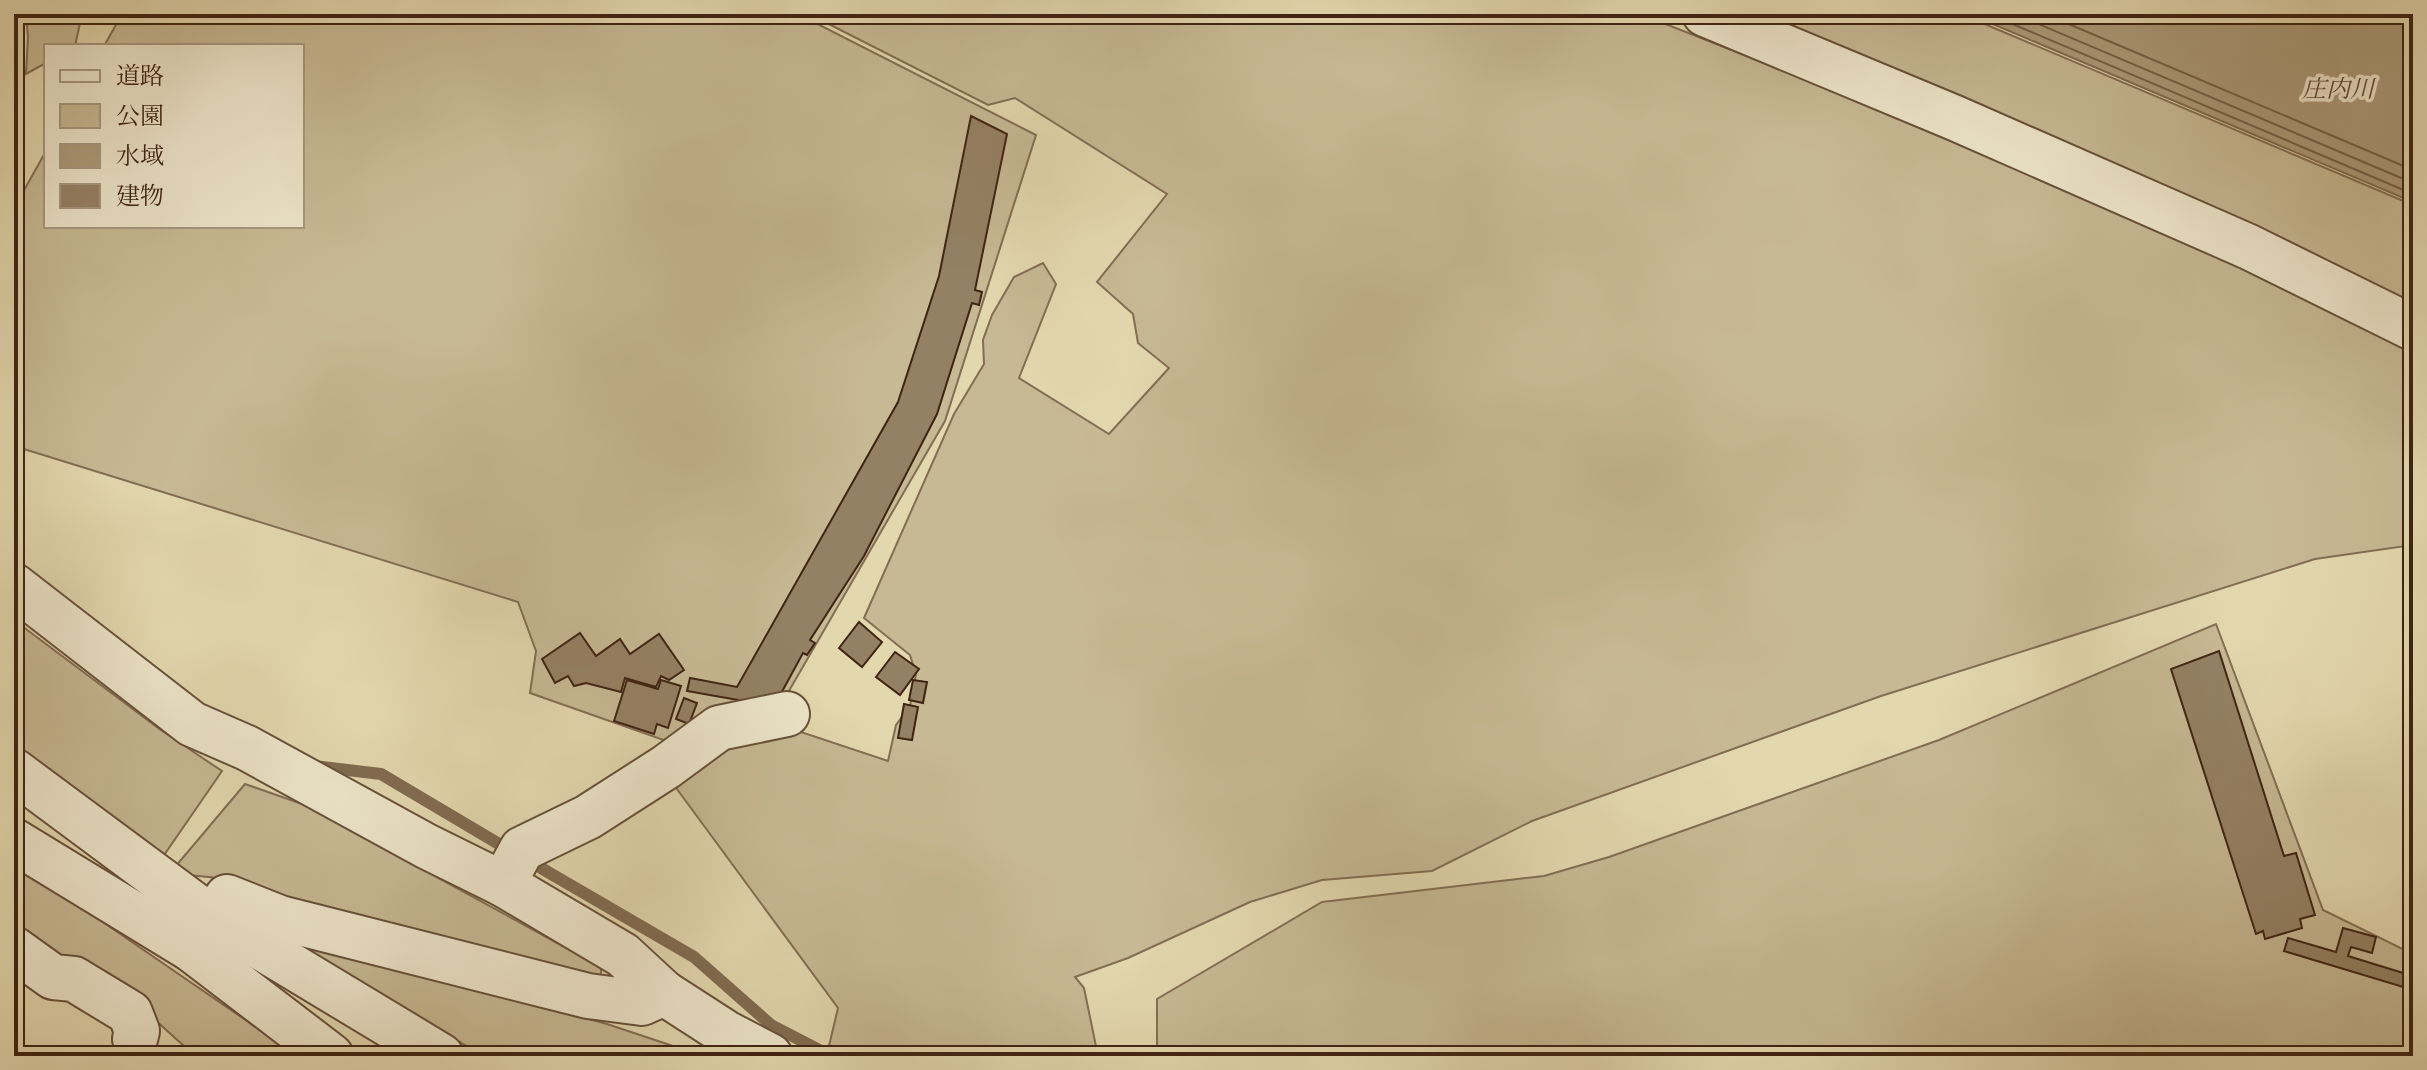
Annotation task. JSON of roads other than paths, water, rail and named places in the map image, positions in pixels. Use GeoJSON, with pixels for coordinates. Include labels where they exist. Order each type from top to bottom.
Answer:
{"type":"FeatureCollection","features":[{"type":"Feature","properties":{"kind":"street"},"geometry":{"type":"LineString","coordinates":[[1705,14],[1955,118],[2249,247],[2413,328]]}},
{"type":"Feature","properties":{"kind":"street"},"geometry":{"type":"LineString","coordinates":[[14,586],[192,724],[247,748],[426,846],[503,884],[623,955],[664,993],[726,1033],[770,1056]]}},
{"type":"Feature","properties":{"kind":"street"},"geometry":{"type":"LineString","coordinates":[[503,884],[522,849],[588,817],[666,767],[719,728],[787,714]]}},
{"type":"Feature","properties":{"kind":"street"},"geometry":{"type":"LineString","coordinates":[[14,771],[202,933],[331,1056]]}},
{"type":"Feature","properties":{"kind":"street"},"geometry":{"type":"LineString","coordinates":[[14,841],[441,1056]]}},
{"type":"Feature","properties":{"kind":"street"},"geometry":{"type":"LineString","coordinates":[[202,933],[227,897],[280,918],[588,996],[642,1003],[664,993]]}},
{"type":"Feature","properties":{"kind":"street"},"geometry":{"type":"LineString","coordinates":[[14,949],[53,977],[74,979],[130,1013],[137,1031],[135,1039]]}},
{"type":"Feature","properties":{"kind":"water","name":"庄内川"},"geometry":{"type":"Polygon","coordinates":[[[1969,14],[2413,14],[2413,202],[1969,14]]]}},
{"type":"Feature","properties":{"kind":"waterway"},"geometry":{"type":"LineString","coordinates":[[314,766],[381,774],[499,844]]}},
{"type":"Feature","properties":{"kind":"waterway"},"geometry":{"type":"LineString","coordinates":[[541,868],[694,957],[771,1025],[831,1056]]}}]}
